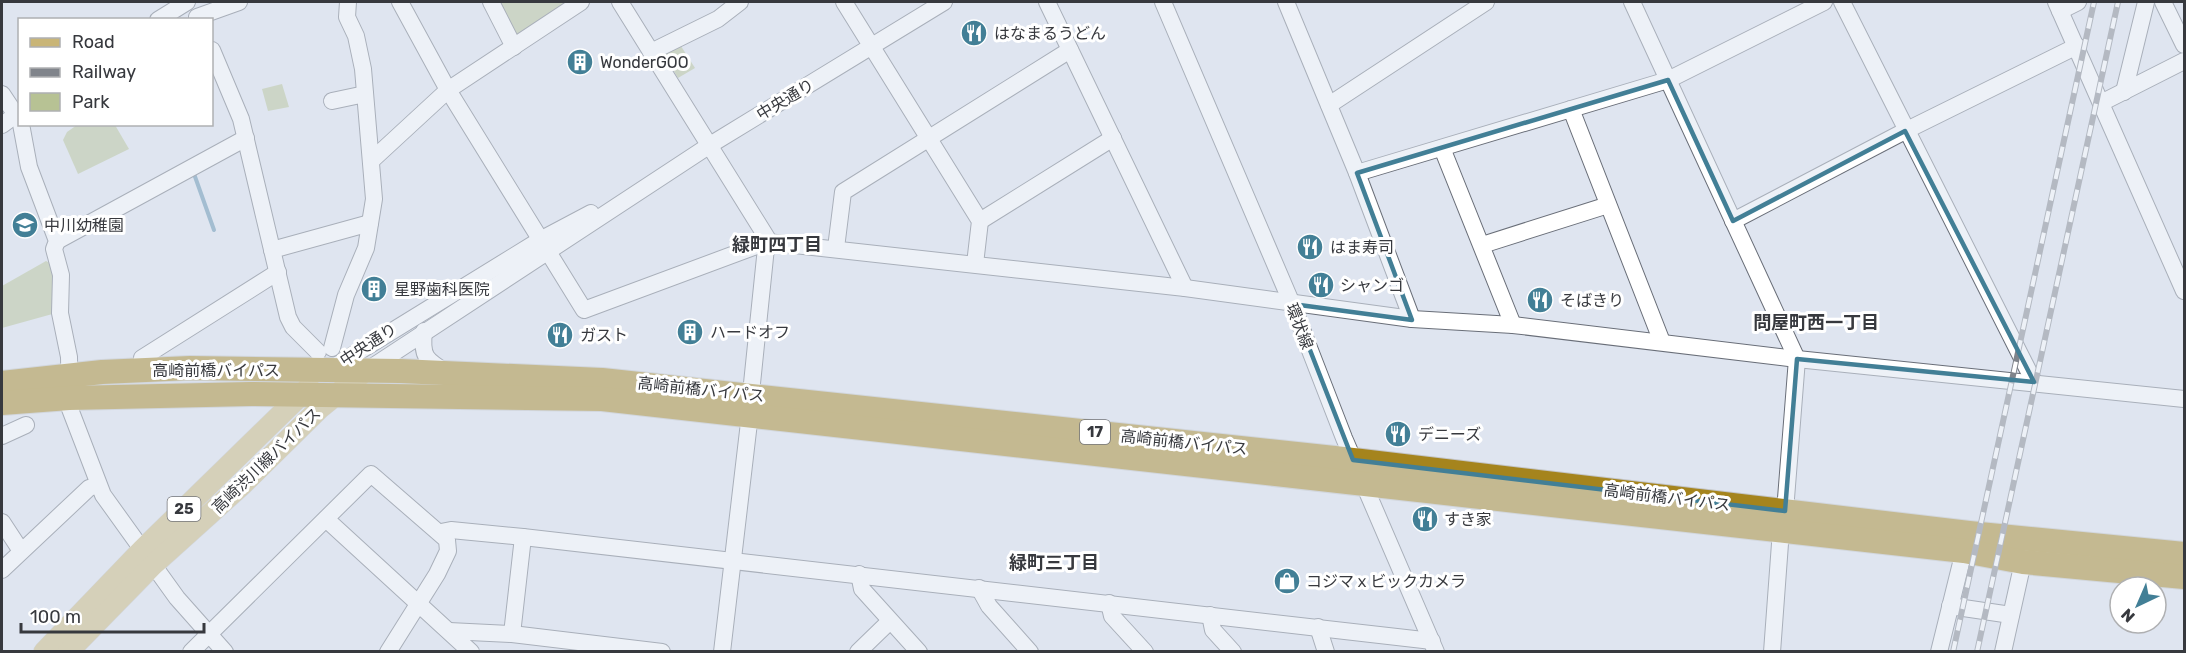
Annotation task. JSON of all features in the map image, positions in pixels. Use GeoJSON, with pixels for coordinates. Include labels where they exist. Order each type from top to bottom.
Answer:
{"type":"FeatureCollection","features":[{"type":"Feature","properties":{"kind":"highway","name":"高崎前橋バイパス"},"geometry":{"type":"LineString","coordinates":[[2,403],[142,369],[327,357],[364,372],[602,380],[750,404],[1364,486],[1783,521],[1969,533],[2184,554]]}},
{"type":"Feature","properties":{"kind":"highway","name":"高崎前橋バイパス"},"geometry":{"type":"LineString","coordinates":[[2,383],[260,394],[337,393],[750,404],[1353,460],[1783,521],[2023,562],[2184,577]]}},
{"type":"Feature","properties":{"kind":"main road","name":"高崎渋川線バイパス"},"geometry":{"type":"LineString","coordinates":[[68,651],[147,558],[302,393],[327,357]]}},
{"type":"Feature","properties":{"kind":"main road","name":"高崎渋川線バイパス"},"geometry":{"type":"LineString","coordinates":[[44,651],[147,558],[364,372]]}},
{"type":"Feature","properties":{"kind":"main road"},"geometry":{"type":"LineString","coordinates":[[260,394],[274,410],[274,422]]}},
{"type":"Feature","properties":{"kind":"street"},"geometry":{"type":"LineString","coordinates":[[161,18],[187,2],[198,18],[239,2]]}},
{"type":"Feature","properties":{"kind":"street"},"geometry":{"type":"LineString","coordinates":[[213,52],[241,118],[288,317],[293,327],[327,357],[343,305],[366,248],[374,199],[363,69],[356,36],[347,17],[348,2]]}},
{"type":"Feature","properties":{"kind":"street"},"geometry":{"type":"LineString","coordinates":[[400,2],[448,90],[584,310],[767,242],[1185,288],[1412,319],[1513,325],[1797,359],[2184,399]]}},
{"type":"Feature","properties":{"kind":"street"},"geometry":{"type":"LineString","coordinates":[[491,2],[514,47]]}},
{"type":"Feature","properties":{"kind":"street"},"geometry":{"type":"LineString","coordinates":[[371,161],[448,90],[581,2]]}},
{"type":"Feature","properties":{"kind":"street"},"geometry":{"type":"LineString","coordinates":[[620,2],[710,145],[767,242],[722,651]]}},
{"type":"Feature","properties":{"kind":"street"},"geometry":{"type":"LineString","coordinates":[[651,52],[718,19],[740,2]]}},
{"type":"Feature","properties":{"kind":"street"},"geometry":{"type":"LineString","coordinates":[[844,2],[980,221],[975,264]]}},
{"type":"Feature","properties":{"kind":"street","name":"中央通り"},"geometry":{"type":"LineString","coordinates":[[327,357],[544,246],[628,197],[944,2]]}},
{"type":"Feature","properties":{"kind":"street"},"geometry":{"type":"LineString","coordinates":[[1047,2],[1185,288]]}},
{"type":"Feature","properties":{"kind":"street","name":"環状線"},"geometry":{"type":"LineString","coordinates":[[1163,2],[1292,304],[1353,460],[1434,646]]}},
{"type":"Feature","properties":{"kind":"street"},"geometry":{"type":"LineString","coordinates":[[1286,2],[1357,173],[1412,319]]}},
{"type":"Feature","properties":{"kind":"street"},"geometry":{"type":"LineString","coordinates":[[1329,105],[1486,2]]}},
{"type":"Feature","properties":{"kind":"street"},"geometry":{"type":"LineString","coordinates":[[1632,2],[1797,359],[1772,651]]}},
{"type":"Feature","properties":{"kind":"street"},"geometry":{"type":"LineString","coordinates":[[1357,173],[1668,80],[1824,2]]}},
{"type":"Feature","properties":{"kind":"street"},"geometry":{"type":"LineString","coordinates":[[1842,2],[1905,131],[2034,382]]}},
{"type":"Feature","properties":{"kind":"street"},"geometry":{"type":"LineString","coordinates":[[2078,2],[2058,6],[2184,291]]}},
{"type":"Feature","properties":{"kind":"street"},"geometry":{"type":"LineString","coordinates":[[2124,92],[2146,2]]}},
{"type":"Feature","properties":{"kind":"street"},"geometry":{"type":"LineString","coordinates":[[2163,2],[2184,45]]}},
{"type":"Feature","properties":{"kind":"street"},"geometry":{"type":"LineString","coordinates":[[1733,220],[2077,46]]}},
{"type":"Feature","properties":{"kind":"street"},"geometry":{"type":"LineString","coordinates":[[836,248],[843,192],[1070,50]]}},
{"type":"Feature","properties":{"kind":"street"},"geometry":{"type":"LineString","coordinates":[[2101,103],[2184,61]]}},
{"type":"Feature","properties":{"kind":"street"},"geometry":{"type":"LineString","coordinates":[[2,94],[18,118]]}},
{"type":"Feature","properties":{"kind":"street"},"geometry":{"type":"LineString","coordinates":[[332,101],[365,94]]}},
{"type":"Feature","properties":{"kind":"street"},"geometry":{"type":"LineString","coordinates":[[1571,109],[1662,342]]}},
{"type":"Feature","properties":{"kind":"street"},"geometry":{"type":"LineString","coordinates":[[2,125],[18,120]]}},
{"type":"Feature","properties":{"kind":"street"},"geometry":{"type":"LineString","coordinates":[[20,126],[29,167],[57,241]]}},
{"type":"Feature","properties":{"kind":"street"},"geometry":{"type":"LineString","coordinates":[[225,651],[208,635],[147,558],[112,512],[98,485],[71,413],[69,357],[60,323],[61,275],[54,249],[57,241],[246,138]]}},
{"type":"Feature","properties":{"kind":"street"},"geometry":{"type":"LineString","coordinates":[[980,221],[1113,138]]}},
{"type":"Feature","properties":{"kind":"street"},"geometry":{"type":"LineString","coordinates":[[1442,148],[1513,325]]}},
{"type":"Feature","properties":{"kind":"street"},"geometry":{"type":"LineString","coordinates":[[1482,245],[1608,205]]}},
{"type":"Feature","properties":{"kind":"street"},"geometry":{"type":"LineString","coordinates":[[272,250],[370,223]]}},
{"type":"Feature","properties":{"kind":"street","name":"中央通り"},"geometry":{"type":"LineString","coordinates":[[364,372],[544,246]]}},
{"type":"Feature","properties":{"kind":"street"},"geometry":{"type":"LineString","coordinates":[[142,369],[142,358],[278,272]]}},
{"type":"Feature","properties":{"kind":"street"},"geometry":{"type":"LineString","coordinates":[[424,332],[425,357],[449,374]]}},
{"type":"Feature","properties":{"kind":"street"},"geometry":{"type":"LineString","coordinates":[[2,436],[26,425]]}},
{"type":"Feature","properties":{"kind":"street"},"geometry":{"type":"LineString","coordinates":[[191,651],[371,474],[441,532],[447,540],[448,551],[418,601],[415,612],[388,651]]}},
{"type":"Feature","properties":{"kind":"street"},"geometry":{"type":"LineString","coordinates":[[2,570],[89,488],[98,485]]}},
{"type":"Feature","properties":{"kind":"street"},"geometry":{"type":"LineString","coordinates":[[326,519],[471,651]]}},
{"type":"Feature","properties":{"kind":"street"},"geometry":{"type":"LineString","coordinates":[[2,522],[21,551]]}},
{"type":"Feature","properties":{"kind":"street"},"geometry":{"type":"LineString","coordinates":[[441,532],[451,530],[523,537],[859,574],[1318,627],[1434,646]]}},
{"type":"Feature","properties":{"kind":"street"},"geometry":{"type":"LineString","coordinates":[[512,634],[523,537]]}},
{"type":"Feature","properties":{"kind":"street"},"geometry":{"type":"LineString","coordinates":[[1939,651],[1964,551]]}},
{"type":"Feature","properties":{"kind":"street"},"geometry":{"type":"LineString","coordinates":[[2003,651],[2023,562]]}},
{"type":"Feature","properties":{"kind":"street"},"geometry":{"type":"LineString","coordinates":[[859,574],[862,589],[919,651]]}},
{"type":"Feature","properties":{"kind":"street"},"geometry":{"type":"LineString","coordinates":[[979,588],[989,606],[1030,651]]}},
{"type":"Feature","properties":{"kind":"street"},"geometry":{"type":"LineString","coordinates":[[1109,603],[1112,616],[1145,651]]}},
{"type":"Feature","properties":{"kind":"street"},"geometry":{"type":"LineString","coordinates":[[1950,606],[2011,615]]}},
{"type":"Feature","properties":{"kind":"street"},"geometry":{"type":"LineString","coordinates":[[1210,615],[1213,630],[1233,651]]}},
{"type":"Feature","properties":{"kind":"street"},"geometry":{"type":"LineString","coordinates":[[858,651],[890,621]]}},
{"type":"Feature","properties":{"kind":"street"},"geometry":{"type":"LineString","coordinates":[[1318,627],[1326,651]]}},
{"type":"Feature","properties":{"kind":"street"},"geometry":{"type":"LineString","coordinates":[[449,630],[512,634],[662,651]]}},
{"type":"Feature","properties":{"kind":"highlighted area"},"geometry":{"type":"Polygon","coordinates":[[[1668,80],[1733,221],[1905,131],[2034,382],[1797,359],[1785,511],[1353,460],[1292,304],[1412,320],[1357,173],[1668,80]]]}},
{"type":"Feature","properties":{"kind":"green space"},"geometry":{"type":"Polygon","coordinates":[[[497,2],[572,2],[519,37],[513,34],[497,2]]]}},
{"type":"Feature","properties":{"kind":"green space"},"geometry":{"type":"Polygon","coordinates":[[[679,43],[695,68],[678,78],[664,55],[670,47],[679,43]]]}},
{"type":"Feature","properties":{"kind":"green space"},"geometry":{"type":"Polygon","coordinates":[[[282,84],[289,107],[268,111],[262,89],[282,84]]]}},
{"type":"Feature","properties":{"kind":"green space"},"geometry":{"type":"Polygon","coordinates":[[[76,126],[116,126],[129,149],[78,174],[63,140],[67,132],[76,126]]]}},
{"type":"Feature","properties":{"kind":"green space"},"geometry":{"type":"Polygon","coordinates":[[[46,261],[52,264],[56,313],[2,328],[2,286],[46,261]]]}},
{"type":"Feature","properties":{"kind":"waterway"},"geometry":{"type":"LineString","coordinates":[[193,171],[214,230]]}},
{"type":"Feature","properties":{"kind":"railway"},"geometry":{"type":"LineString","coordinates":[[1953,652],[2094,2]]}},
{"type":"Feature","properties":{"kind":"railway"},"geometry":{"type":"LineString","coordinates":[[1977,652],[2118,2]]}},
{"type":"Feature","properties":{"kind":"place","name":"はなまるうどん"},"geometry":{"type":"Point","coordinates":[974,33]}},
{"type":"Feature","properties":{"kind":"place","name":"WonderGOO"},"geometry":{"type":"Point","coordinates":[580,62]}},
{"type":"Feature","properties":{"kind":"place","name":"中川幼稚園"},"geometry":{"type":"Point","coordinates":[25,225]}},
{"type":"Feature","properties":{"kind":"place","name":"はま寿司"},"geometry":{"type":"Point","coordinates":[1310,247]}},
{"type":"Feature","properties":{"kind":"place","name":"シャンゴ"},"geometry":{"type":"Point","coordinates":[1321,285]}},
{"type":"Feature","properties":{"kind":"place","name":"星野歯科医院"},"geometry":{"type":"Point","coordinates":[374,289]}},
{"type":"Feature","properties":{"kind":"place","name":"そばきり"},"geometry":{"type":"Point","coordinates":[1540,300]}},
{"type":"Feature","properties":{"kind":"place","name":"ハードオフ"},"geometry":{"type":"Point","coordinates":[690,332]}},
{"type":"Feature","properties":{"kind":"place","name":"ガスト"},"geometry":{"type":"Point","coordinates":[560,335]}},
{"type":"Feature","properties":{"kind":"place","name":"デニーズ"},"geometry":{"type":"Point","coordinates":[1398,434]}},
{"type":"Feature","properties":{"kind":"place","name":"すき家"},"geometry":{"type":"Point","coordinates":[1425,519]}},
{"type":"Feature","properties":{"kind":"place","name":"コジマｘビックカメラ"},"geometry":{"type":"Point","coordinates":[1287,581]}},
{"type":"Feature","properties":{"kind":"district","name":"緑町四丁目"},"geometry":{"type":"Point","coordinates":[777,245]}},
{"type":"Feature","properties":{"kind":"district","name":"問屋町西一丁目"},"geometry":{"type":"Point","coordinates":[1816,323]}},
{"type":"Feature","properties":{"kind":"district","name":"緑町三丁目"},"geometry":{"type":"Point","coordinates":[1054,563]}}]}
